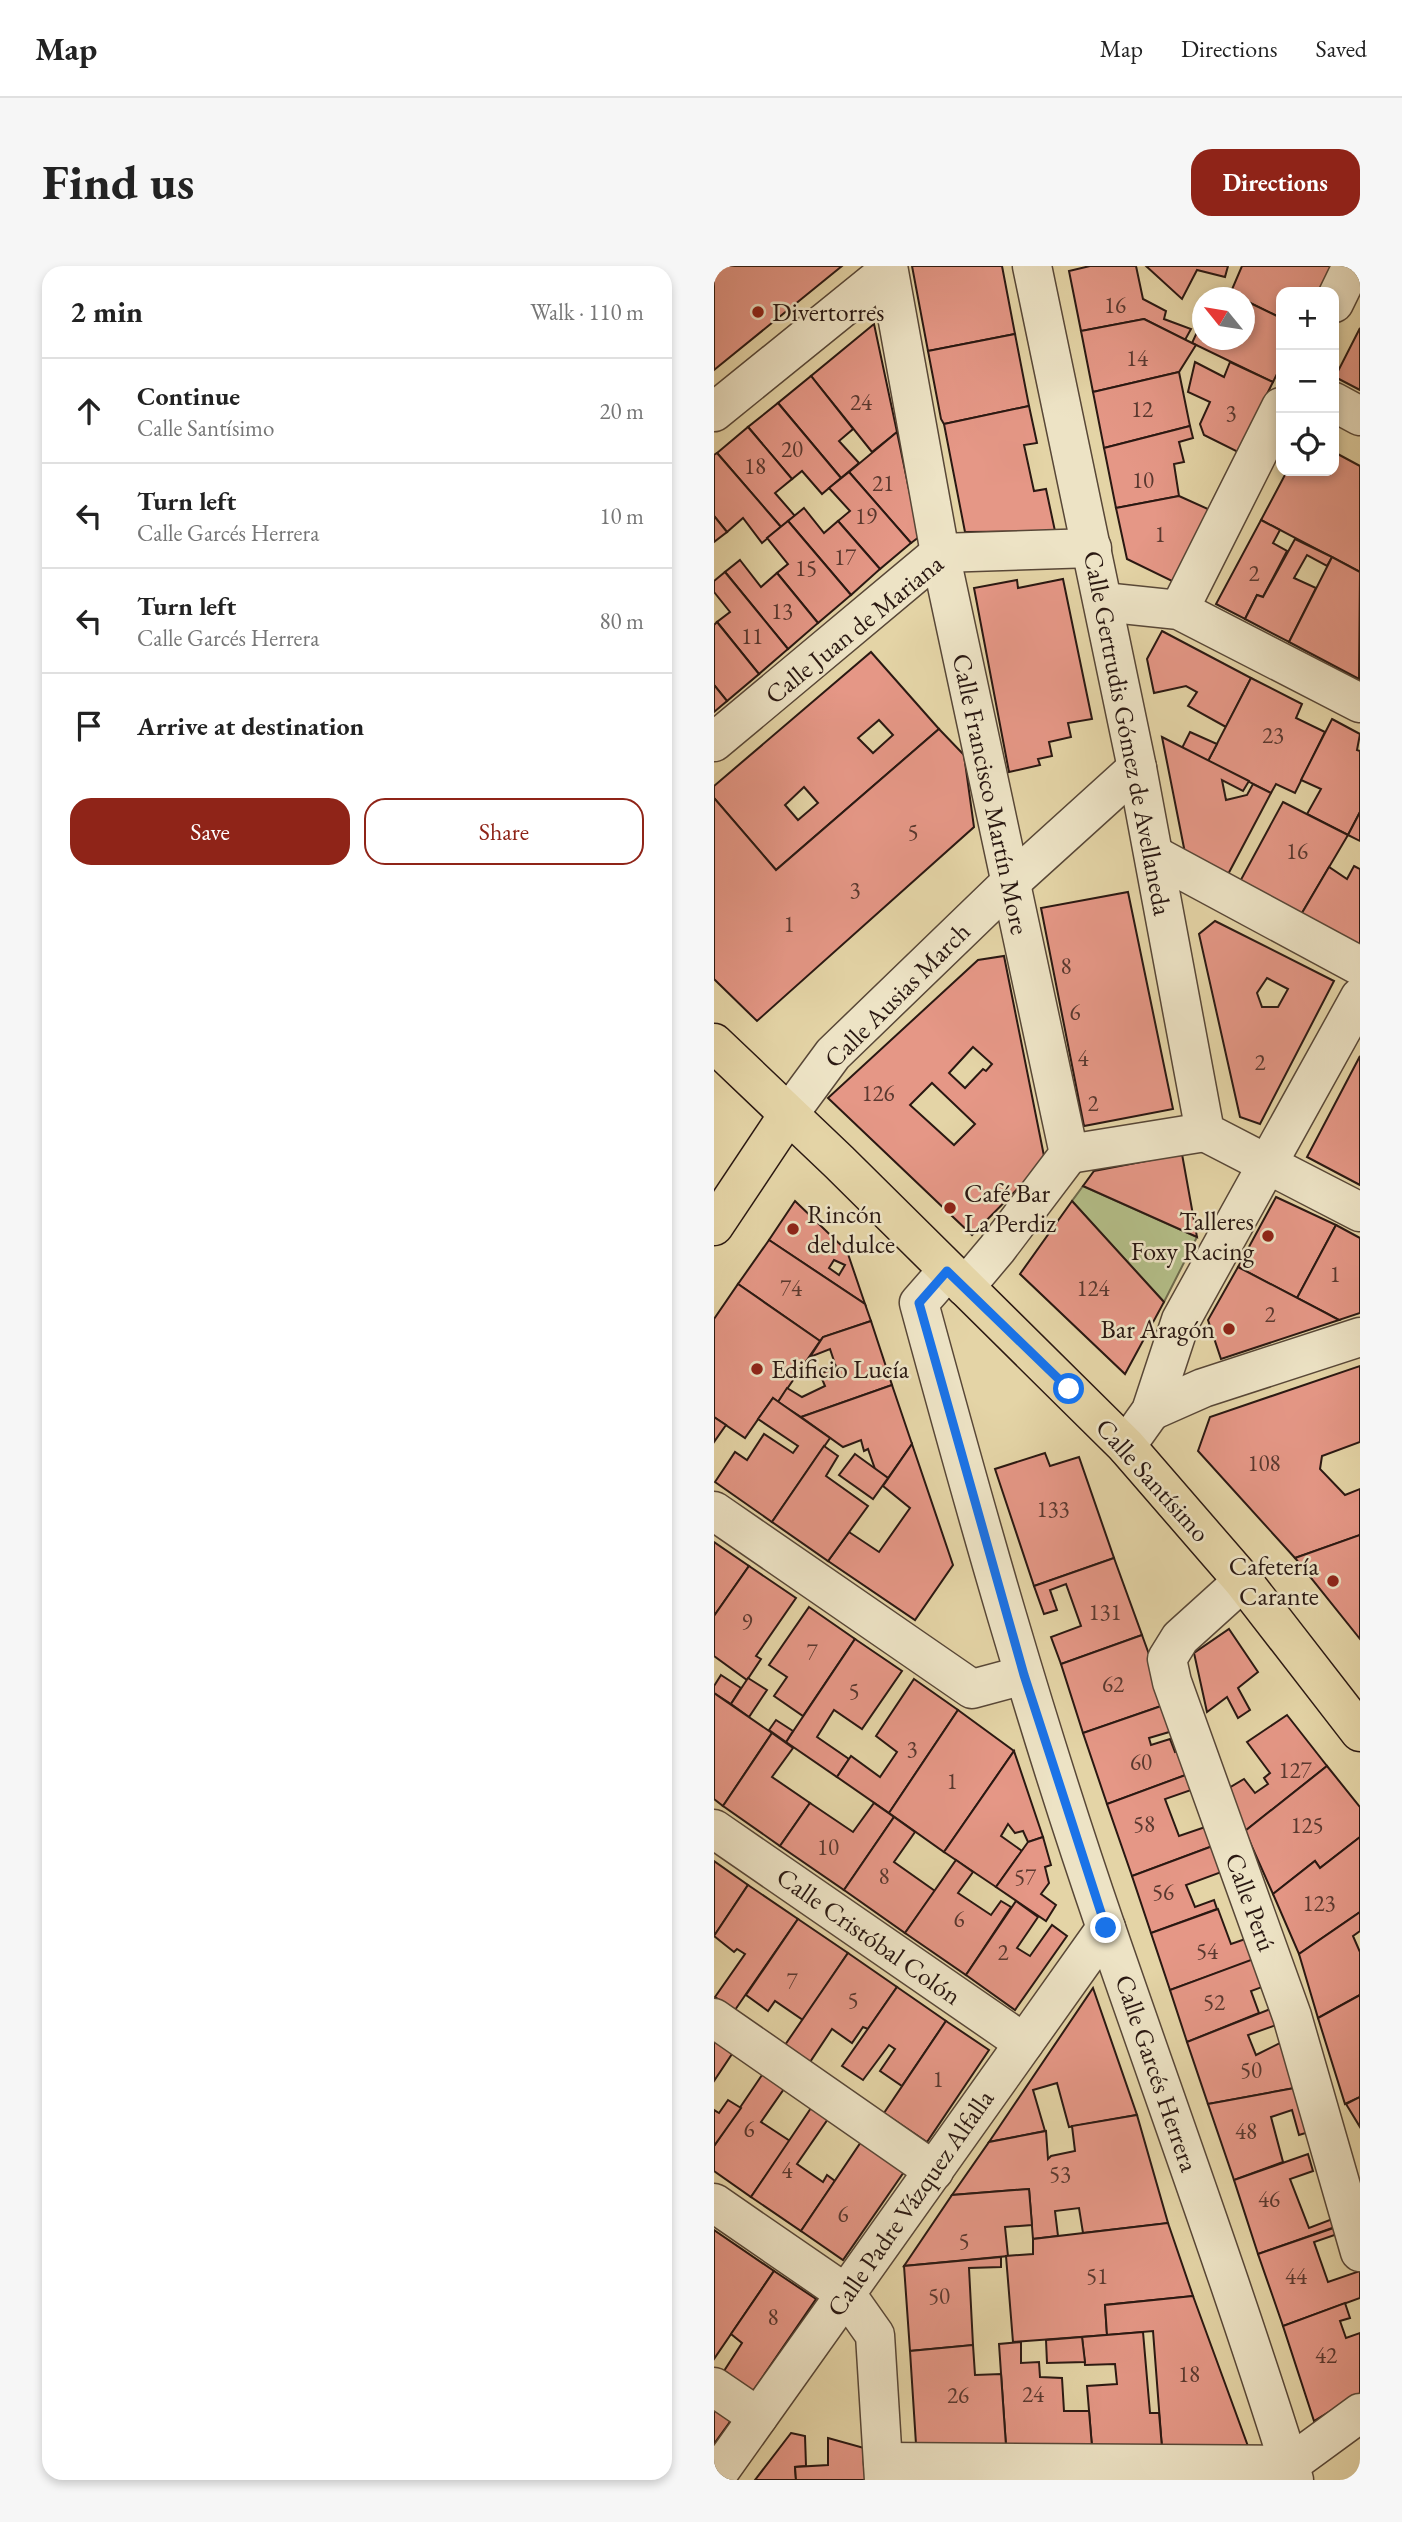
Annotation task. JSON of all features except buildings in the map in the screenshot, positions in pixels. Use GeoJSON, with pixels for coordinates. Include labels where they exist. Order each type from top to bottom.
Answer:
{"type":"FeatureCollection","features":[{"type":"Feature","properties":{"kind":"main road","name":"Calle Santísimo"},"geometry":{"type":"LineString","coordinates":[[714,1043],[839,1162],[1126,1446],[1243,1581],[1360,1732]]}},
{"type":"Feature","properties":{"kind":"main road"},"geometry":{"type":"LineString","coordinates":[[714,1226],[788,1115]]}},
{"type":"Feature","properties":{"kind":"street","name":"Calle Gertrudis Gómez de Avellaneda"},"geometry":{"type":"LineString","coordinates":[[1032,266],[1137,768],[1205,1132]]}},
{"type":"Feature","properties":{"kind":"street"},"geometry":{"type":"LineString","coordinates":[[1339,293],[1352,266]]}},
{"type":"Feature","properties":{"kind":"street"},"geometry":{"type":"LineString","coordinates":[[714,412],[888,268]]}},
{"type":"Feature","properties":{"kind":"street","name":"Calle Francisco Martín More"},"geometry":{"type":"LineString","coordinates":[[888,268],[940,553],[1069,1154]]}},
{"type":"Feature","properties":{"kind":"street"},"geometry":{"type":"LineString","coordinates":[[1339,405],[1360,416]]}},
{"type":"Feature","properties":{"kind":"street"},"geometry":{"type":"LineString","coordinates":[[1179,610],[1278,413]]}},
{"type":"Feature","properties":{"kind":"street","name":"Calle Juan de Mariana"},"geometry":{"type":"LineString","coordinates":[[714,742],[940,553],[1092,548]]}},
{"type":"Feature","properties":{"kind":"street"},"geometry":{"type":"LineString","coordinates":[[1103,602],[1179,610],[1360,703]]}},
{"type":"Feature","properties":{"kind":"street","name":"Calle Ausias March"},"geometry":{"type":"LineString","coordinates":[[788,1115],[832,1054],[1010,883],[1137,768]]}},
{"type":"Feature","properties":{"kind":"street"},"geometry":{"type":"LineString","coordinates":[[1154,855],[1360,965]]}},
{"type":"Feature","properties":{"kind":"street"},"geometry":{"type":"LineString","coordinates":[[1126,1446],[1151,1411],[1181,1320],[1360,997]]}},
{"type":"Feature","properties":{"kind":"street"},"geometry":{"type":"LineString","coordinates":[[956,1279],[997,1249],[1069,1154],[1205,1132],[1360,1212]]}},
{"type":"Feature","properties":{"kind":"street","name":"Calle Garcés Herrera"},"geometry":{"type":"LineString","coordinates":[[956,1279],[919,1303],[1024,1675],[1106,1928],[1151,2052],[1292,2472]]}},
{"type":"Feature","properties":{"kind":"street"},"geometry":{"type":"LineString","coordinates":[[1151,1411],[1203,1388],[1360,1336]]}},
{"type":"Feature","properties":{"kind":"street"},"geometry":{"type":"LineString","coordinates":[[714,1511],[972,1689],[1024,1675]]}},
{"type":"Feature","properties":{"kind":"street","name":"Calle Perú"},"geometry":{"type":"LineString","coordinates":[[1243,1581],[1180,1638],[1167,1659],[1172,1682],[1292,2016],[1360,2252]]}},
{"type":"Feature","properties":{"kind":"street","name":"Calle Cristóbal Colón"},"geometry":{"type":"LineString","coordinates":[[714,1829],[1024,2043]]}},
{"type":"Feature","properties":{"kind":"street","name":"Calle Padre Vázquez Alfalla"},"geometry":{"type":"LineString","coordinates":[[714,2479],[1106,1928]]}},
{"type":"Feature","properties":{"kind":"street"},"geometry":{"type":"LineString","coordinates":[[714,2018],[934,2171]]}},
{"type":"Feature","properties":{"kind":"street"},"geometry":{"type":"LineString","coordinates":[[714,2203],[846,2294],[875,2334],[884,2471],[1292,2472],[1360,2413]]}},
{"type":"Feature","properties":{"kind":"street"},"geometry":{"type":"LineString","coordinates":[[714,2387],[758,2417]]}},
{"type":"Feature","properties":{"kind":"green space"},"geometry":{"type":"Polygon","coordinates":[[[1083,1186],[1197,1237],[1164,1302],[1072,1201],[1083,1186]]]}},
{"type":"Feature","properties":{"kind":"place","name":"Divertorres"},"geometry":{"type":"Point","coordinates":[758,312]}},
{"type":"Feature","properties":{"kind":"place","name":"Café Bar La Perdiz"},"geometry":{"type":"Point","coordinates":[950,1208]}},
{"type":"Feature","properties":{"kind":"place","name":"Rincón del dulce"},"geometry":{"type":"Point","coordinates":[793,1229]}},
{"type":"Feature","properties":{"kind":"place","name":"Talleres Foxy Racing"},"geometry":{"type":"Point","coordinates":[1268,1236]}},
{"type":"Feature","properties":{"kind":"place","name":"Bar Aragón"},"geometry":{"type":"Point","coordinates":[1229,1329]}},
{"type":"Feature","properties":{"kind":"place","name":"Edificio Lucía"},"geometry":{"type":"Point","coordinates":[757,1369]}},
{"type":"Feature","properties":{"kind":"place","name":"Cafetería Carante"},"geometry":{"type":"Point","coordinates":[1333,1581]}},
{"type":"Feature","properties":{"kind":"route"},"geometry":{"type":"LineString","coordinates":[[1069,1389],[947,1271],[919,1303],[1024,1675],[1106,1928]]}}]}
